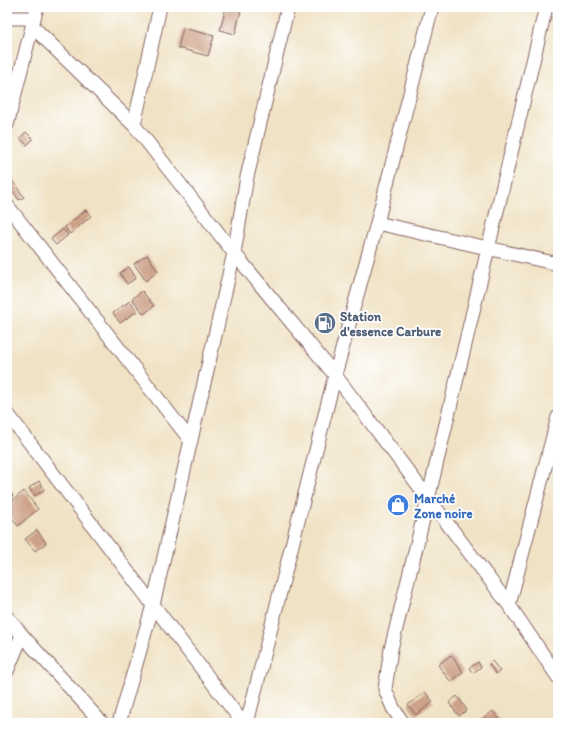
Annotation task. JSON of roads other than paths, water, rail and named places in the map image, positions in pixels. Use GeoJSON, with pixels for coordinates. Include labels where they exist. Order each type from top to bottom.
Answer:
{"type":"FeatureCollection","features":[{"type":"Feature","properties":{"kind":"street"},"geometry":{"type":"LineString","coordinates":[[134,125],[160,7]]}},
{"type":"Feature","properties":{"kind":"street"},"geometry":{"type":"LineString","coordinates":[[119,723],[153,605],[234,253],[247,177],[288,7]]}},
{"type":"Feature","properties":{"kind":"street"},"geometry":{"type":"LineString","coordinates":[[246,723],[432,7]]}},
{"type":"Feature","properties":{"kind":"street"},"geometry":{"type":"LineString","coordinates":[[403,723],[393,708],[385,689],[391,649],[546,7]]}},
{"type":"Feature","properties":{"kind":"street"},"geometry":{"type":"LineString","coordinates":[[7,125],[34,17]]}},
{"type":"Feature","properties":{"kind":"street"},"geometry":{"type":"LineString","coordinates":[[7,18],[34,17],[134,125],[234,253],[336,375],[509,605],[558,677]]}},
{"type":"Feature","properties":{"kind":"street"},"geometry":{"type":"LineString","coordinates":[[7,205],[191,441]]}},
{"type":"Feature","properties":{"kind":"street"},"geometry":{"type":"LineString","coordinates":[[377,223],[558,264]]}},
{"type":"Feature","properties":{"kind":"street"},"geometry":{"type":"LineString","coordinates":[[7,413],[243,723]]}},
{"type":"Feature","properties":{"kind":"street"},"geometry":{"type":"LineString","coordinates":[[509,605],[558,417]]}},
{"type":"Feature","properties":{"kind":"street"},"geometry":{"type":"LineString","coordinates":[[7,617],[102,723]]}},
{"type":"Feature","properties":{"kind":"street"},"geometry":{"type":"LineString","coordinates":[[7,671],[22,635]]}},
{"type":"Feature","properties":{"kind":"place","name":"Station d'essence Carbure"},"geometry":{"type":"Point","coordinates":[325,323]}},
{"type":"Feature","properties":{"kind":"place","name":"Marché Zone noire"},"geometry":{"type":"Point","coordinates":[398,505]}}]}
